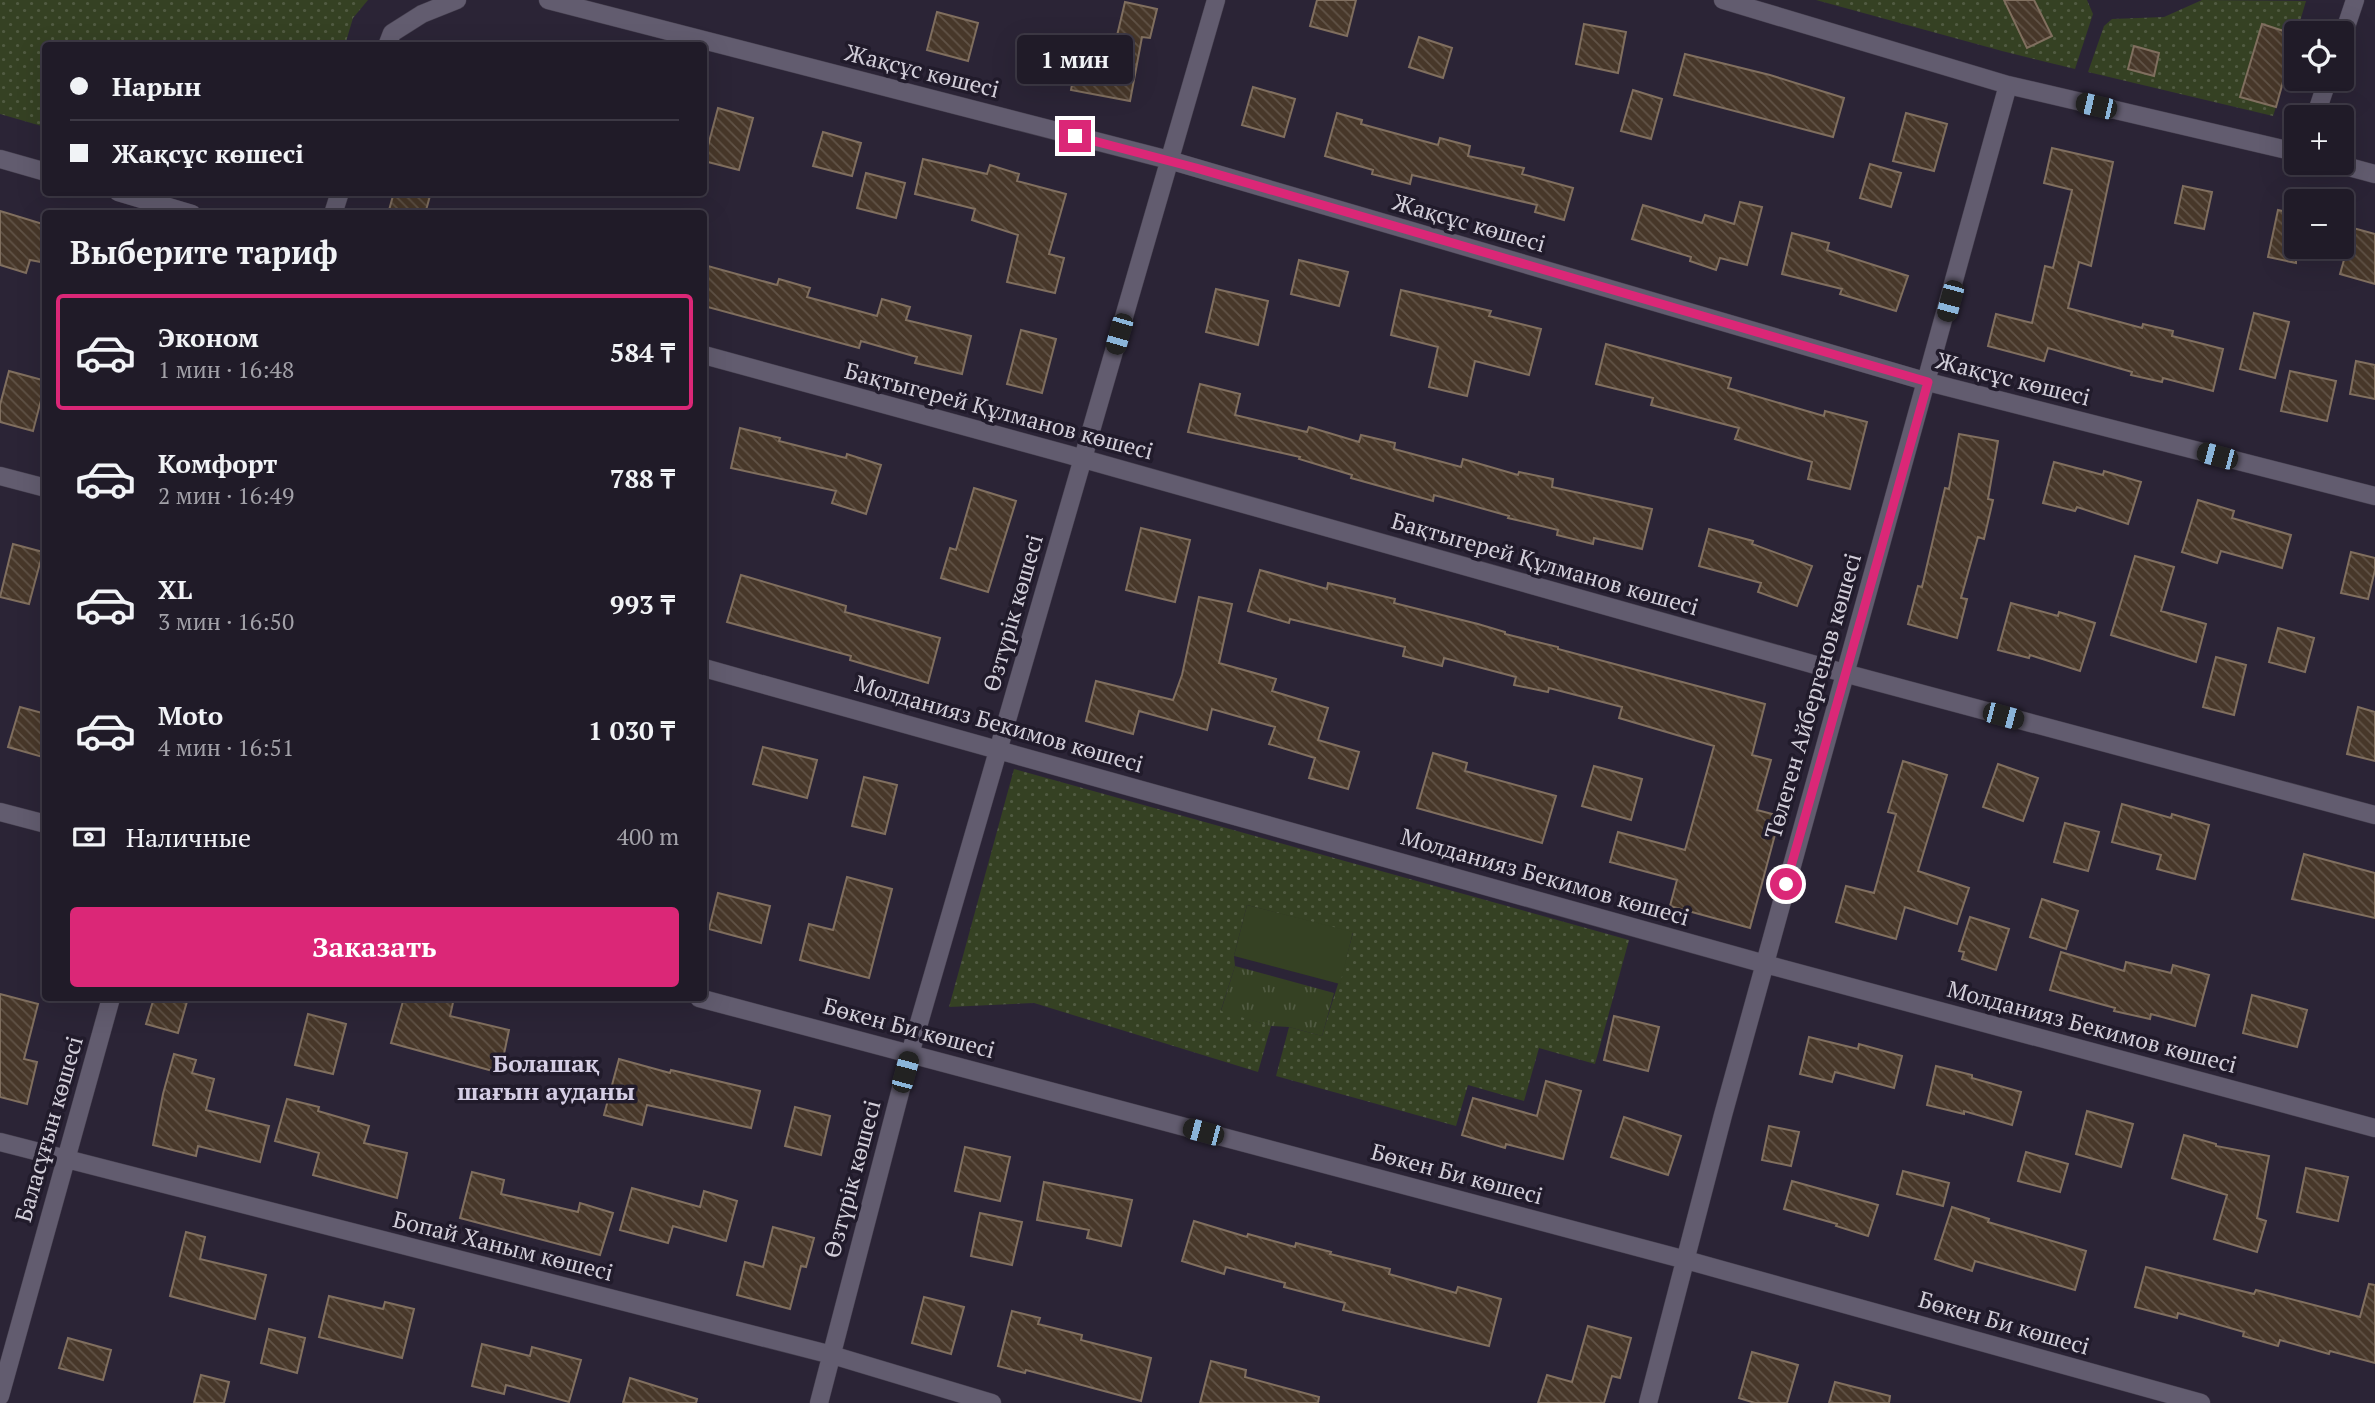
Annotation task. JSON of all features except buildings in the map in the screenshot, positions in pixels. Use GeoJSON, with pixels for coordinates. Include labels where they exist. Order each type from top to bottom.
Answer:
{"type":"FeatureCollection","features":[{"type":"Feature","properties":{"kind":"street"},"geometry":{"type":"LineString","coordinates":[[390,39],[422,14],[457,0]]}},
{"type":"Feature","properties":{"kind":"street","name":"Жақсұс көшесі"},"geometry":{"type":"LineString","coordinates":[[548,0],[1170,160],[1928,382],[2375,496]]}},
{"type":"Feature","properties":{"kind":"street","name":"Өзтүрік көшесі"},"geometry":{"type":"LineString","coordinates":[[819,1403],[910,1054],[1216,0]]}},
{"type":"Feature","properties":{"kind":"street"},"geometry":{"type":"LineString","coordinates":[[1723,0],[2008,85],[2284,149]]}},
{"type":"Feature","properties":{"kind":"street"},"geometry":{"type":"LineString","coordinates":[[2348,21],[2355,0]]}},
{"type":"Feature","properties":{"kind":"street","name":"Төлеген Айбергенов көшесі"},"geometry":{"type":"LineString","coordinates":[[1648,1403],[1844,673],[1928,382],[2008,85]]}},
{"type":"Feature","properties":{"kind":"street"},"geometry":{"type":"LineString","coordinates":[[0,159],[42,171]]}},
{"type":"Feature","properties":{"kind":"street"},"geometry":{"type":"LineString","coordinates":[[2354,168],[2375,174]]}},
{"type":"Feature","properties":{"kind":"street"},"geometry":{"type":"LineString","coordinates":[[131,196],[179,210]]}},
{"type":"Feature","properties":{"kind":"street","name":"Бақтыгерей Құлманов көшесі"},"geometry":{"type":"LineString","coordinates":[[707,356],[1844,673],[2375,815]]}},
{"type":"Feature","properties":{"kind":"street"},"geometry":{"type":"LineString","coordinates":[[0,476],[42,487]]}},
{"type":"Feature","properties":{"kind":"street","name":"Молданияз Бекимов көшесі"},"geometry":{"type":"LineString","coordinates":[[707,669],[1765,964],[2375,1128]]}},
{"type":"Feature","properties":{"kind":"street"},"geometry":{"type":"LineString","coordinates":[[0,812],[42,823]]}},
{"type":"Feature","properties":{"kind":"street","name":"Бөкен Би көшесі"},"geometry":{"type":"LineString","coordinates":[[707,1000],[1686,1260],[2202,1403]]}},
{"type":"Feature","properties":{"kind":"street","name":"Баласұғын көшесі"},"geometry":{"type":"LineString","coordinates":[[0,1396],[110,1001]]}},
{"type":"Feature","properties":{"kind":"street","name":"Бопай Ханым көшесі"},"geometry":{"type":"LineString","coordinates":[[0,1142],[832,1355],[992,1403]]}},
{"type":"Feature","properties":{"kind":"green space"},"geometry":{"type":"Polygon","coordinates":[[[0,0],[368,0],[353,18],[346,42],[42,42],[42,126],[0,114],[0,0]]]}},
{"type":"Feature","properties":{"kind":"green space"},"geometry":{"type":"Polygon","coordinates":[[[1816,0],[2087,0],[2093,14],[2075,69],[1816,0]]]}},
{"type":"Feature","properties":{"kind":"green space"},"geometry":{"type":"Polygon","coordinates":[[[2202,0],[2306,1],[2300,21],[2284,21],[2284,31],[2262,24],[2254,50],[2284,59],[2283,82],[2247,72],[2240,97],[2276,107],[2273,116],[2088,72],[2104,26],[2112,19],[2164,17],[2202,0]]]}},
{"type":"Feature","properties":{"kind":"green space"},"geometry":{"type":"Polygon","coordinates":[[[1014,769],[1629,940],[1595,1064],[1539,1048],[1524,1101],[1468,1085],[1456,1126],[1276,1076],[1289,1027],[1322,1036],[1353,933],[1247,905],[1234,956],[1235,966],[1221,1010],[1271,1026],[1258,1072],[1034,1003],[949,1007],[1014,769]]]}},
{"type":"Feature","properties":{"kind":"green space"},"geometry":{"type":"Polygon","coordinates":[[[1247,905],[1353,932],[1340,984],[1234,956],[1247,905]]]}},
{"type":"Feature","properties":{"kind":"green space"},"geometry":{"type":"Polygon","coordinates":[[[1235,966],[1334,993],[1322,1036],[1289,1027],[1271,1026],[1221,1011],[1235,966]]]}},
{"type":"Feature","properties":{"kind":"district","name":"Болашақ шағын ауданы"},"geometry":{"type":"Point","coordinates":[546,1078]}},
{"type":"Feature","properties":{"kind":"route"},"geometry":{"type":"LineString","coordinates":[[1075,136],[1170,160],[1928,382],[1786,884]]}}]}
